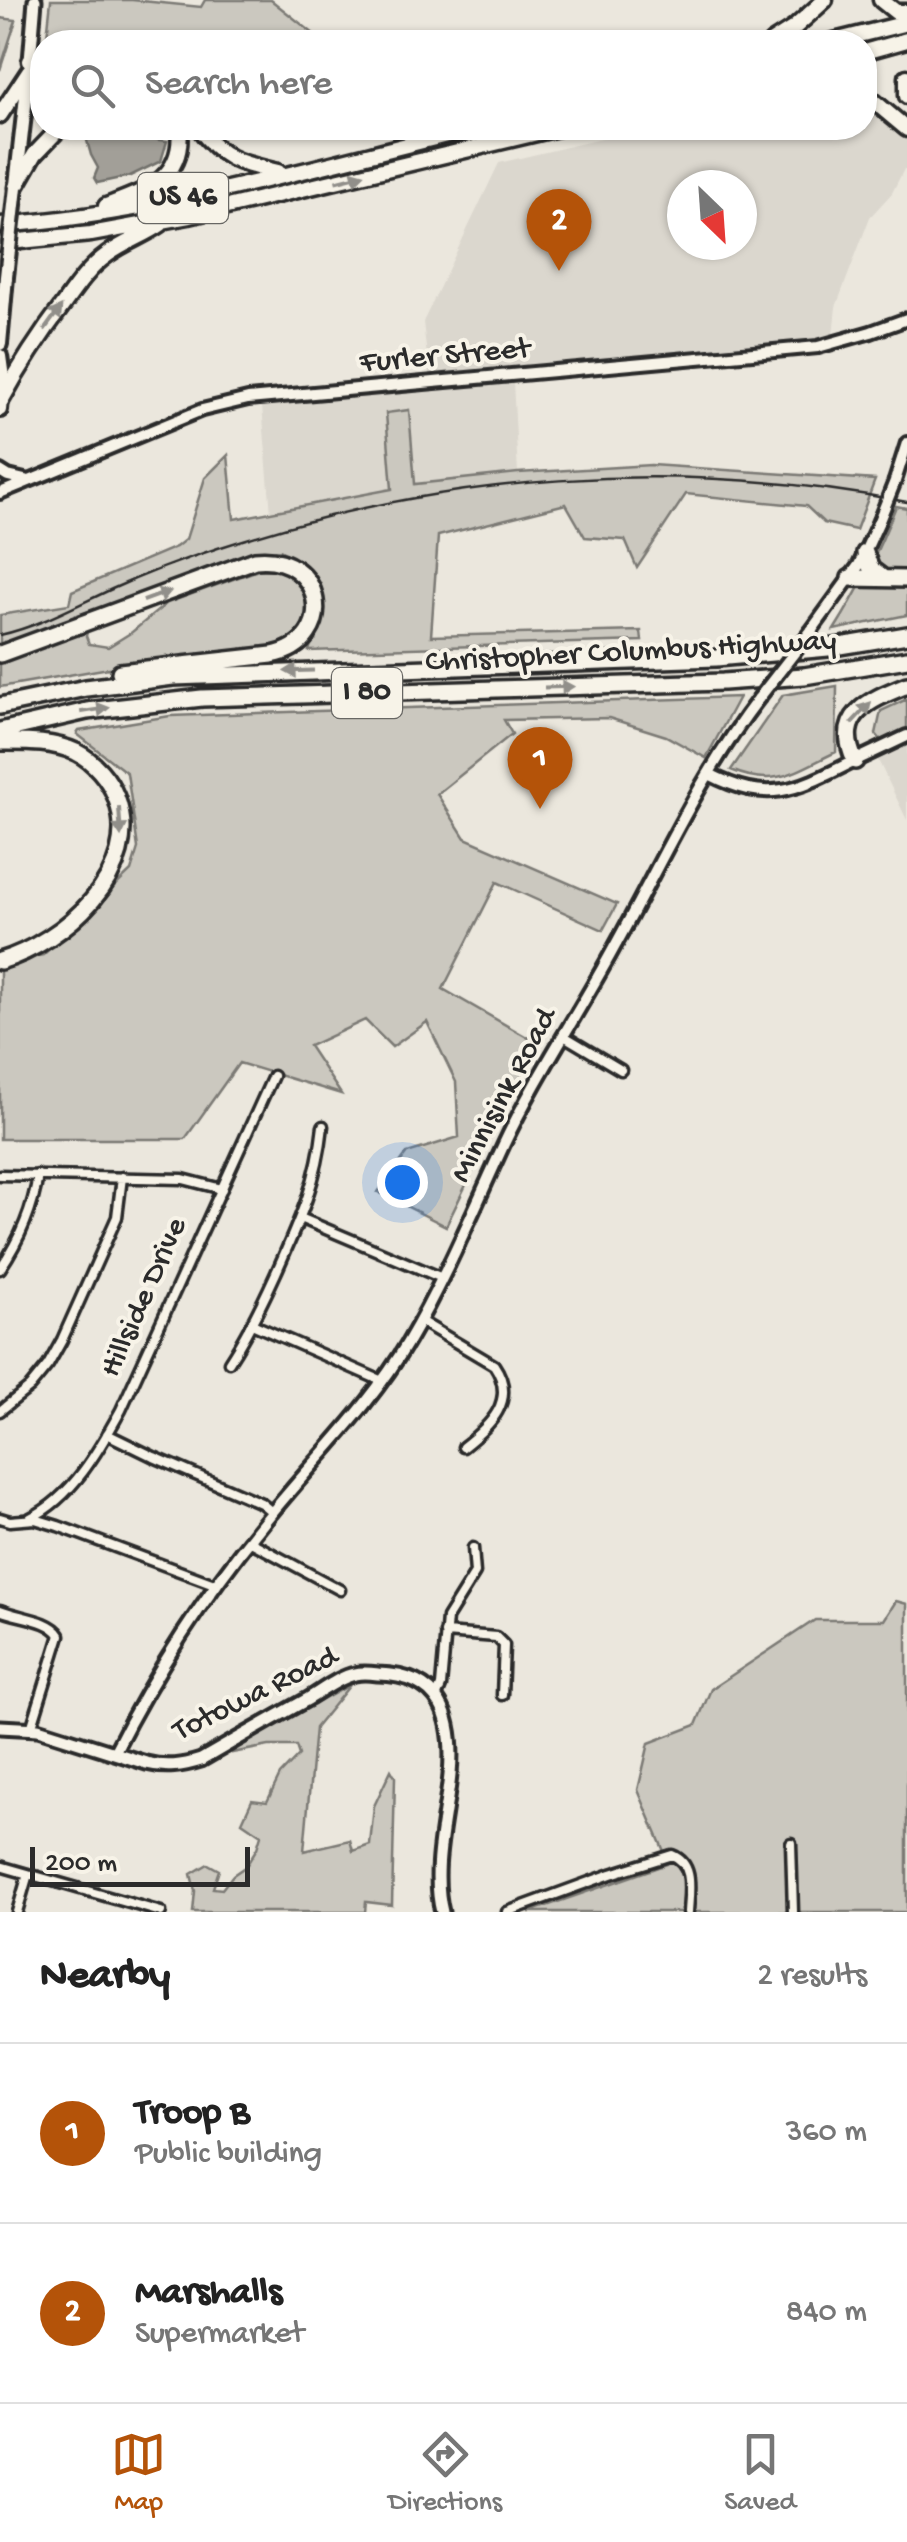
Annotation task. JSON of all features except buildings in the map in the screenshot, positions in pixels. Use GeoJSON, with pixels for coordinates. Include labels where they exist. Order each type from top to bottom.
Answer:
{"type":"FeatureCollection","features":[{"type":"Feature","properties":{"kind":"highway"},"geometry":{"type":"LineString","coordinates":[[791,30],[825,0]]}},
{"type":"Feature","properties":{"kind":"highway"},"geometry":{"type":"LineString","coordinates":[[881,0],[896,12],[907,12]]}},
{"type":"Feature","properties":{"kind":"highway"},"geometry":{"type":"LineString","coordinates":[[877,30],[907,23]]}},
{"type":"Feature","properties":{"kind":"highway"},"geometry":{"type":"LineString","coordinates":[[877,48],[907,40]]}},
{"type":"Feature","properties":{"kind":"highway"},"geometry":{"type":"LineString","coordinates":[[0,115],[30,71]]}},
{"type":"Feature","properties":{"kind":"highway"},"geometry":{"type":"LineString","coordinates":[[907,77],[907,96]]}},
{"type":"Feature","properties":{"kind":"highway"},"geometry":{"type":"LineString","coordinates":[[877,104],[907,130]]}},
{"type":"Feature","properties":{"kind":"highway"},"geometry":{"type":"LineString","coordinates":[[16,187],[35,154],[48,140]]}},
{"type":"Feature","properties":{"kind":"highway"},"geometry":{"type":"LineString","coordinates":[[82,216],[140,193],[160,180],[171,168],[178,140]]}},
{"type":"Feature","properties":{"kind":"highway"},"geometry":{"type":"LineString","coordinates":[[208,140],[229,158],[284,174]]}},
{"type":"Feature","properties":{"kind":"highway","name":"US 46"},"geometry":{"type":"LineString","coordinates":[[0,225],[82,216],[176,199],[426,140]]}},
{"type":"Feature","properties":{"kind":"highway","name":"US 46"},"geometry":{"type":"LineString","coordinates":[[0,243],[164,222],[508,140]]}},
{"type":"Feature","properties":{"kind":"highway"},"geometry":{"type":"LineString","coordinates":[[1,401],[36,342],[90,270],[107,254],[164,222]]}},
{"type":"Feature","properties":{"kind":"highway"},"geometry":{"type":"LineString","coordinates":[[865,553],[874,573],[899,579]]}},
{"type":"Feature","properties":{"kind":"highway"},"geometry":{"type":"LineString","coordinates":[[0,654],[254,560],[286,562],[301,572],[312,587],[316,606],[313,624],[304,639],[289,651],[104,674],[86,688]]}},
{"type":"Feature","properties":{"kind":"highway"},"geometry":{"type":"LineString","coordinates":[[850,578],[899,579]]}},
{"type":"Feature","properties":{"kind":"highway","name":"Christopher Columbus Highway"},"geometry":{"type":"LineString","coordinates":[[0,706],[142,680],[716,658],[828,648],[907,635]]}},
{"type":"Feature","properties":{"kind":"highway","name":"Christopher Columbus Highway"},"geometry":{"type":"LineString","coordinates":[[0,731],[87,711],[178,700],[752,681],[907,659]]}},
{"type":"Feature","properties":{"kind":"highway"},"geometry":{"type":"LineString","coordinates":[[855,761],[847,733],[856,713],[877,698],[907,686]]}},
{"type":"Feature","properties":{"kind":"highway"},"geometry":{"type":"LineString","coordinates":[[0,742],[52,745],[83,756],[111,786],[122,825],[112,870],[88,906],[44,943],[0,962]]}},
{"type":"Feature","properties":{"kind":"main road"},"geometry":{"type":"LineString","coordinates":[[35,0],[35,30]]}},
{"type":"Feature","properties":{"kind":"main road"},"geometry":{"type":"LineString","coordinates":[[0,344],[30,92]]}},
{"type":"Feature","properties":{"kind":"main road"},"geometry":{"type":"LineString","coordinates":[[0,356],[0,410]]}},
{"type":"Feature","properties":{"kind":"main road","name":"Totowa Road"},"geometry":{"type":"LineString","coordinates":[[0,1727],[32,1728],[159,1766],[201,1760],[357,1673],[406,1676],[424,1685],[436,1698]]}},
{"type":"Feature","properties":{"kind":"main road"},"geometry":{"type":"LineString","coordinates":[[436,1698],[448,1722],[451,1750],[439,1871],[442,1912]]}},
{"type":"Feature","properties":{"kind":"street","name":"Furler Street"},"geometry":{"type":"LineString","coordinates":[[0,493],[222,404],[818,347],[907,318]]}},
{"type":"Feature","properties":{"kind":"street","name":"Minnisink Road"},"geometry":{"type":"LineString","coordinates":[[114,1753],[153,1680],[217,1585],[272,1512],[382,1381],[420,1321],[505,1142],[709,774],[734,732],[811,632],[865,553],[907,443]]}},
{"type":"Feature","properties":{"kind":"street"},"geometry":{"type":"LineString","coordinates":[[0,471],[30,481]]}},
{"type":"Feature","properties":{"kind":"street"},"geometry":{"type":"LineString","coordinates":[[709,774],[747,790],[778,791],[807,784],[907,736]]}},
{"type":"Feature","properties":{"kind":"street"},"geometry":{"type":"LineString","coordinates":[[564,1036],[621,1070]]}},
{"type":"Feature","properties":{"kind":"street","name":"Hillside Drive"},"geometry":{"type":"LineString","coordinates":[[30,1518],[63,1496],[107,1434],[129,1394],[273,1076]]}},
{"type":"Feature","properties":{"kind":"street"},"geometry":{"type":"LineString","coordinates":[[229,1362],[252,1324],[300,1218],[316,1176],[323,1126]]}},
{"type":"Feature","properties":{"kind":"street"},"geometry":{"type":"LineString","coordinates":[[0,1174],[183,1178],[222,1189]]}},
{"type":"Feature","properties":{"kind":"street"},"geometry":{"type":"LineString","coordinates":[[0,1269],[25,1222],[38,1175]]}},
{"type":"Feature","properties":{"kind":"street"},"geometry":{"type":"LineString","coordinates":[[0,1411],[30,1387],[62,1340],[117,1218],[122,1177]]}},
{"type":"Feature","properties":{"kind":"street"},"geometry":{"type":"LineString","coordinates":[[300,1218],[442,1278]]}},
{"type":"Feature","properties":{"kind":"street"},"geometry":{"type":"LineString","coordinates":[[420,1321],[494,1365],[501,1377],[504,1390],[498,1410],[482,1432],[463,1447]]}},
{"type":"Feature","properties":{"kind":"street"},"geometry":{"type":"LineString","coordinates":[[252,1324],[382,1381]]}},
{"type":"Feature","properties":{"kind":"street"},"geometry":{"type":"LineString","coordinates":[[107,1434],[261,1503],[272,1512]]}},
{"type":"Feature","properties":{"kind":"street"},"geometry":{"type":"LineString","coordinates":[[0,1518],[30,1518],[58,1526],[217,1585]]}},
{"type":"Feature","properties":{"kind":"street"},"geometry":{"type":"LineString","coordinates":[[249,1541],[340,1590]]}},
{"type":"Feature","properties":{"kind":"street"},"geometry":{"type":"LineString","coordinates":[[436,1698],[442,1680],[447,1618],[474,1573],[473,1548]]}},
{"type":"Feature","properties":{"kind":"street"},"geometry":{"type":"LineString","coordinates":[[0,1610],[49,1623],[60,1636],[32,1728]]}},
{"type":"Feature","properties":{"kind":"street"},"geometry":{"type":"LineString","coordinates":[[445,1633],[500,1640],[504,1645],[502,1695]]}},
{"type":"Feature","properties":{"kind":"street"},"geometry":{"type":"LineString","coordinates":[[791,1842],[793,1912]]}},
{"type":"Feature","properties":{"kind":"street"},"geometry":{"type":"LineString","coordinates":[[507,1912],[672,1855],[680,1858],[689,1870],[688,1912]]}},
{"type":"Feature","properties":{"kind":"street"},"geometry":{"type":"LineString","coordinates":[[0,1866],[161,1912]]}},
{"type":"Feature","properties":{"kind":"street"},"geometry":{"type":"LineString","coordinates":[[17,1912],[28,1874]]}},
{"type":"Feature","properties":{"kind":"street"},"geometry":{"type":"LineString","coordinates":[[109,1912],[113,1898]]}},
{"type":"Feature","properties":{"kind":"shaded area"},"geometry":{"type":"Polygon","coordinates":[[[51,0],[132,0],[201,7],[205,0],[271,0],[309,30],[48,30],[51,0]]]}},
{"type":"Feature","properties":{"kind":"shaded area"},"geometry":{"type":"Polygon","coordinates":[[[0,18],[16,20],[0,70],[0,18]]]}},
{"type":"Feature","properties":{"kind":"shaded area"},"geometry":{"type":"Polygon","coordinates":[[[877,116],[907,139],[907,169],[870,217],[836,307],[833,335],[429,374],[423,322],[499,163],[596,140],[877,140],[877,116]]]}},
{"type":"Feature","properties":{"kind":"shaded area"},"geometry":{"type":"Polygon","coordinates":[[[87,140],[167,141],[161,161],[130,176],[97,183],[94,178],[98,168],[87,140]]]}},
{"type":"Feature","properties":{"kind":"shaded area"},"geometry":{"type":"Polygon","coordinates":[[[513,382],[518,473],[414,484],[409,411],[387,413],[392,489],[271,513],[262,406],[513,382]]]}},
{"type":"Feature","properties":{"kind":"shaded area"},"geometry":{"type":"Polygon","coordinates":[[[409,410],[415,484],[651,465],[875,480],[856,530],[824,523],[806,506],[686,494],[637,568],[625,540],[585,537],[566,504],[438,536],[431,636],[641,631],[642,641],[309,651],[322,609],[319,585],[303,564],[280,550],[253,554],[0,645],[0,615],[69,604],[72,591],[176,547],[186,539],[205,478],[228,455],[234,519],[392,489],[386,413],[409,410]]]}},
{"type":"Feature","properties":{"kind":"shaded area"},"geometry":{"type":"Polygon","coordinates":[[[896,506],[907,508],[907,615],[834,630],[868,570],[896,506]]]}},
{"type":"Feature","properties":{"kind":"shaded area"},"geometry":{"type":"Polygon","coordinates":[[[278,569],[301,589],[307,609],[298,630],[276,649],[126,665],[0,687],[0,661],[88,628],[89,644],[108,647],[167,603],[258,570],[278,569]]]}},
{"type":"Feature","properties":{"kind":"shaded area"},"geometry":{"type":"Polygon","coordinates":[[[837,686],[836,752],[773,778],[731,770],[783,695],[837,686]]]}},
{"type":"Feature","properties":{"kind":"shaded area"},"geometry":{"type":"Polygon","coordinates":[[[739,697],[706,758],[666,736],[609,718],[504,720],[512,734],[437,794],[465,838],[617,904],[603,930],[497,882],[443,989],[539,1044],[446,1226],[378,1192],[407,1153],[459,1137],[456,1082],[427,1022],[392,1047],[365,1020],[309,1046],[341,1094],[239,1063],[185,1139],[0,1139],[0,963],[43,955],[131,871],[138,848],[127,773],[77,734],[79,731],[170,716],[739,697]]]}},
{"type":"Feature","properties":{"kind":"shaded area"},"geometry":{"type":"Polygon","coordinates":[[[907,699],[907,738],[887,747],[876,734],[881,711],[907,699]]]}},
{"type":"Feature","properties":{"kind":"shaded area"},"geometry":{"type":"Polygon","coordinates":[[[907,746],[907,820],[878,760],[907,746]]]}},
{"type":"Feature","properties":{"kind":"shaded area"},"geometry":{"type":"Polygon","coordinates":[[[896,1601],[907,1604],[907,1912],[529,1912],[667,1864],[638,1790],[649,1743],[696,1725],[711,1689],[815,1620],[884,1620],[896,1601]]]}},
{"type":"Feature","properties":{"kind":"shaded area"},"geometry":{"type":"Polygon","coordinates":[[[350,1685],[315,1728],[304,1851],[350,1840],[353,1851],[370,1845],[374,1806],[391,1770],[395,1777],[392,1905],[366,1902],[365,1912],[193,1912],[195,1891],[191,1874],[208,1864],[219,1870],[213,1888],[222,1889],[246,1866],[261,1835],[242,1822],[252,1800],[267,1802],[280,1775],[299,1755],[296,1746],[232,1753],[231,1750],[350,1685]]]}},
{"type":"Feature","properties":{"kind":"railway"},"geometry":{"type":"LineString","coordinates":[[0,635],[218,548],[387,503],[473,489],[646,477],[820,488],[907,502]]}},
{"type":"Feature","properties":{"kind":"place","name":"Marshalls"},"geometry":{"type":"Point","coordinates":[559,271]}},
{"type":"Feature","properties":{"kind":"place","name":"Troop B"},"geometry":{"type":"Point","coordinates":[540,809]}}]}
